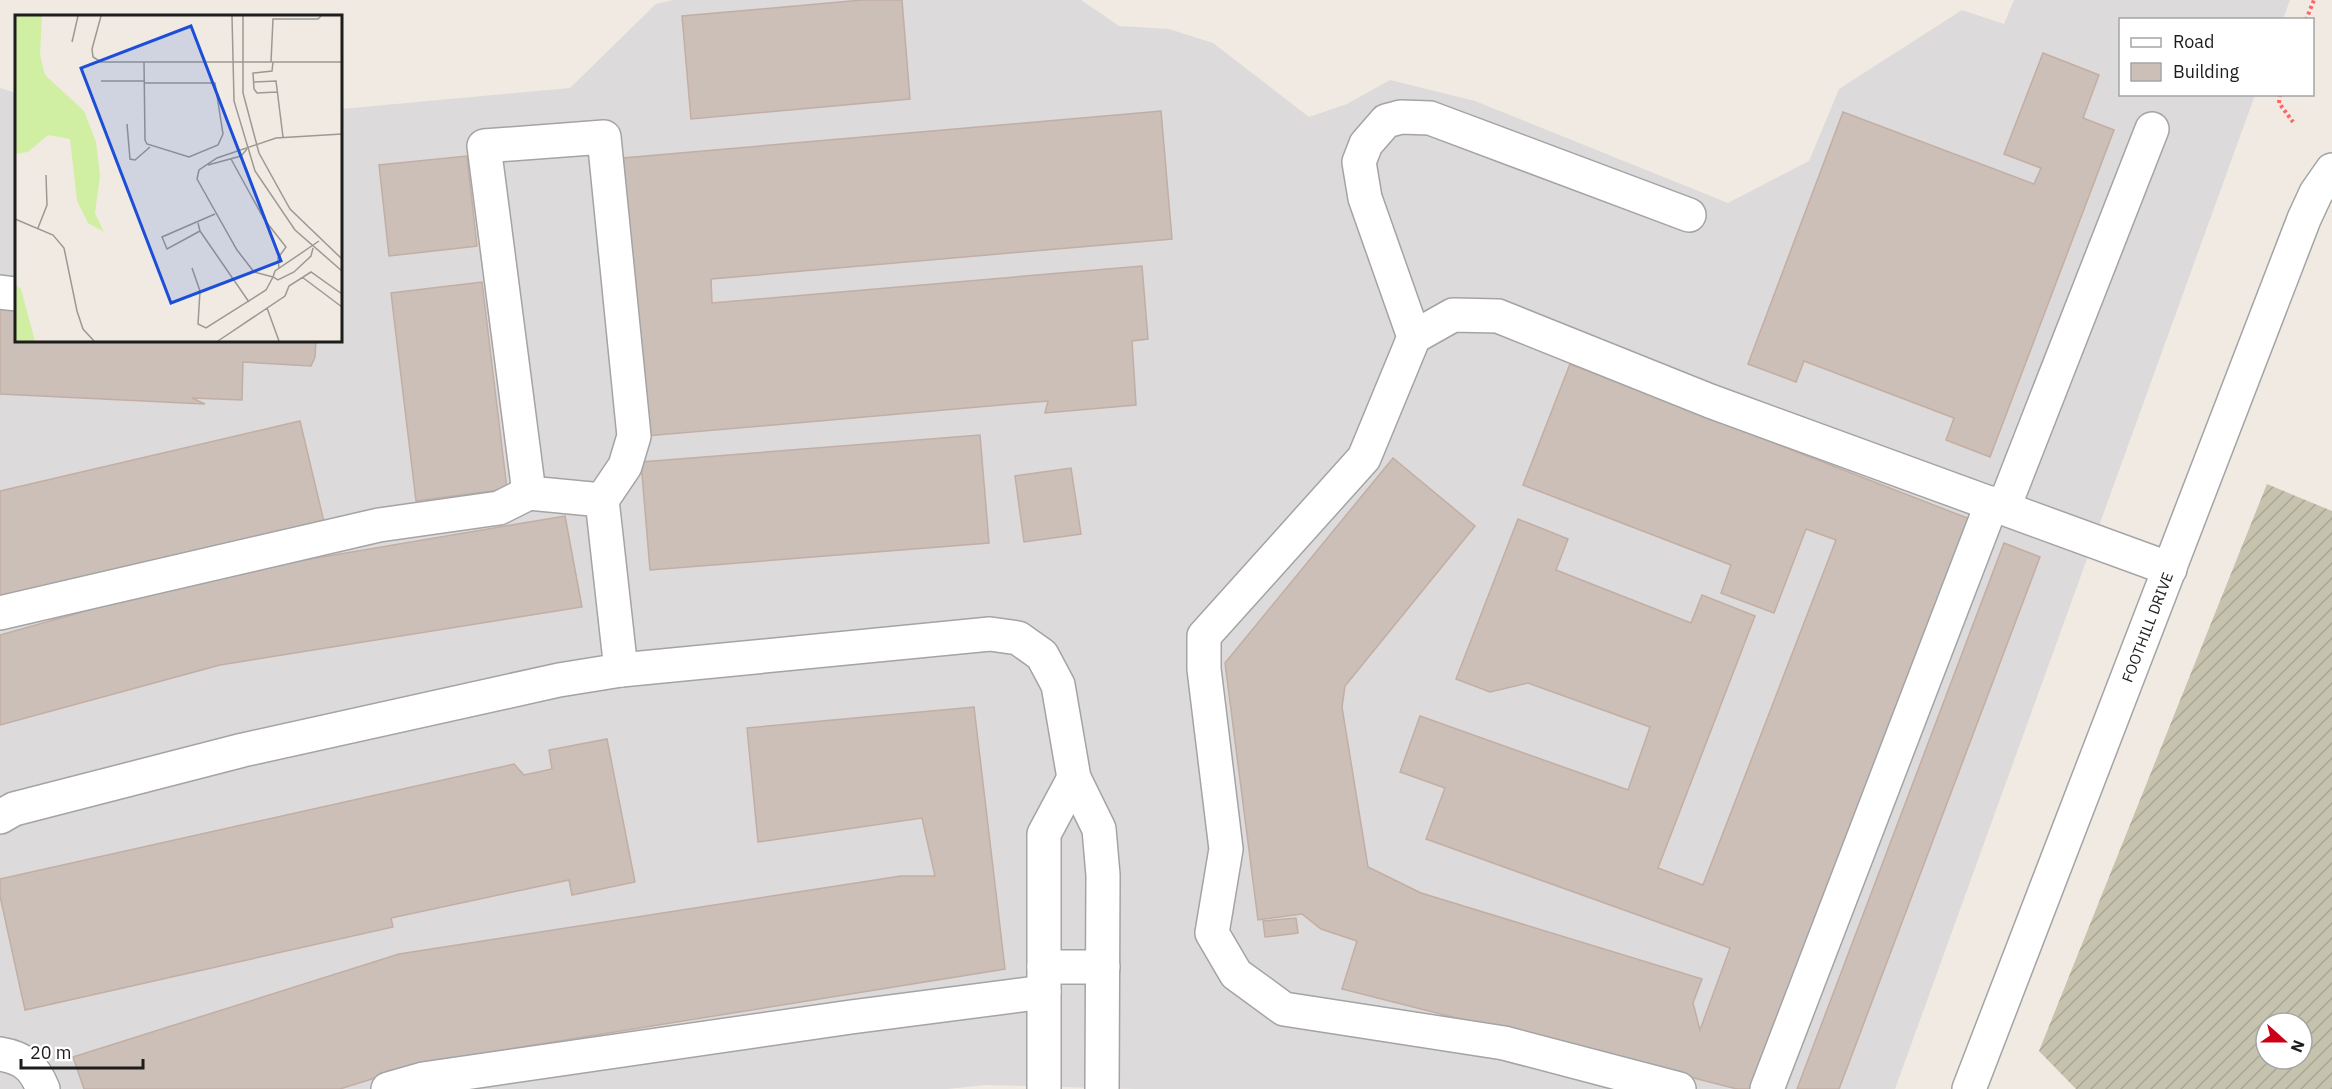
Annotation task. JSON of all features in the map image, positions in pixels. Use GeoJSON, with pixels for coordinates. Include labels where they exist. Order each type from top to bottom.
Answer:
{"type":"FeatureCollection","features":[{"type":"Feature","properties":{"kind":"street"},"geometry":{"type":"LineString","coordinates":[[1414,336],[1365,198],[1359,162],[1366,144],[1386,121],[1401,117],[1430,118],[1689,214]]}},
{"type":"Feature","properties":{"kind":"street"},"geometry":{"type":"LineString","coordinates":[[1767,1089],[1998,505],[2152,129]]}},
{"type":"Feature","properties":{"kind":"street"},"geometry":{"type":"LineString","coordinates":[[529,494],[484,146],[603,137],[634,436],[625,466],[602,500],[621,670]]}},
{"type":"Feature","properties":{"kind":"street","name":"FOOTHILL DRIVE"},"geometry":{"type":"LineString","coordinates":[[1970,1089],[2304,219],[2316,193],[2332,170]]}},
{"type":"Feature","properties":{"kind":"street"},"geometry":{"type":"LineString","coordinates":[[0,292],[15,294]]}},
{"type":"Feature","properties":{"kind":"street"},"geometry":{"type":"LineString","coordinates":[[1679,1089],[1504,1043],[1284,1009],[1236,974],[1212,933],[1226,849],[1204,669],[1204,636],[1364,458],[1414,336],[1453,315],[1498,316],[1710,400],[2170,569]]}},
{"type":"Feature","properties":{"kind":"street"},"geometry":{"type":"LineString","coordinates":[[0,613],[379,525],[498,508],[529,494],[602,500]]}},
{"type":"Feature","properties":{"kind":"street"},"geometry":{"type":"LineString","coordinates":[[0,817],[14,809],[243,750],[559,680],[621,670],[990,634],[1018,638],[1042,656],[1058,685],[1074,778],[1098,829],[1103,875],[1102,1089]]}},
{"type":"Feature","properties":{"kind":"street"},"geometry":{"type":"LineString","coordinates":[[1044,1089],[1044,834],[1074,778]]}},
{"type":"Feature","properties":{"kind":"street"},"geometry":{"type":"LineString","coordinates":[[388,1089],[423,1078],[851,1017],[1103,967]]}},
{"type":"Feature","properties":{"kind":"street"},"geometry":{"type":"LineString","coordinates":[[0,1053],[10,1055],[35,1070],[43,1089]]}},
{"type":"Feature","properties":{"kind":"path"},"geometry":{"type":"LineString","coordinates":[[2307,18],[2314,0]]}},
{"type":"Feature","properties":{"kind":"path"},"geometry":{"type":"LineString","coordinates":[[2280,96],[2279,103],[2293,122]]}},
{"type":"Feature","properties":{"kind":"shaded area"},"geometry":{"type":"Polygon","coordinates":[[[673,0],[1081,0],[1119,26],[1169,29],[1213,43],[1309,117],[1347,104],[1390,80],[1475,101],[1728,203],[1809,161],[1839,89],[1962,10],[2004,24],[2014,0],[2290,0],[2283,18],[2119,18],[2119,96],[2255,96],[1895,1089],[1136,1089],[985,1085],[947,1089],[0,1089],[0,88],[15,93],[15,342],[342,342],[342,109],[570,88],[656,4],[673,0]]]}},
{"type":"Feature","properties":{"kind":"shaded area"},"geometry":{"type":"Polygon","coordinates":[[[2267,484],[2332,511],[2332,1089],[2076,1089],[2039,1051],[2267,484]]]}},
{"type":"Feature","properties":{"kind":"building"},"geometry":{"type":"Polygon","coordinates":[[[862,0],[902,0],[910,99],[691,119],[682,16],[862,0]]]}},
{"type":"Feature","properties":{"kind":"building"},"geometry":{"type":"Polygon","coordinates":[[[2043,53],[2099,75],[2083,118],[2114,130],[1990,457],[1946,440],[1954,418],[1804,361],[1796,382],[1748,364],[1843,112],[2034,184],[2041,168],[2004,154],[2043,53]]]}},
{"type":"Feature","properties":{"kind":"building"},"geometry":{"type":"Polygon","coordinates":[[[1161,111],[1172,239],[711,279],[712,303],[1142,266],[1148,339],[1132,341],[1136,405],[1045,413],[1048,401],[646,436],[623,158],[1161,111]]]}},
{"type":"Feature","properties":{"kind":"building"},"geometry":{"type":"Polygon","coordinates":[[[467,156],[477,246],[389,256],[379,165],[467,156]]]}},
{"type":"Feature","properties":{"kind":"building"},"geometry":{"type":"Polygon","coordinates":[[[482,282],[507,489],[416,501],[391,293],[482,282]]]}},
{"type":"Feature","properties":{"kind":"building"},"geometry":{"type":"Polygon","coordinates":[[[0,301],[15,302],[15,342],[316,342],[315,357],[311,366],[243,362],[242,400],[192,398],[205,404],[0,394],[0,301]]]}},
{"type":"Feature","properties":{"kind":"building"},"geometry":{"type":"Polygon","coordinates":[[[1570,364],[1975,521],[1752,1089],[1737,1089],[1342,989],[1357,941],[1321,929],[1302,914],[1258,920],[1225,663],[1393,458],[1475,526],[1345,686],[1342,707],[1368,867],[1421,893],[1702,979],[1693,1003],[1700,1030],[1730,948],[1426,839],[1445,788],[1400,772],[1420,716],[1628,790],[1650,727],[1528,683],[1490,692],[1456,679],[1518,519],[1568,539],[1556,570],[1691,623],[1702,595],[1755,616],[1658,868],[1703,885],[1836,540],[1806,529],[1774,613],[1721,593],[1731,565],[1523,485],[1570,364]]]}},
{"type":"Feature","properties":{"kind":"building"},"geometry":{"type":"Polygon","coordinates":[[[300,421],[324,522],[0,598],[0,491],[300,421]]]}},
{"type":"Feature","properties":{"kind":"building"},"geometry":{"type":"Polygon","coordinates":[[[980,435],[989,543],[650,570],[641,462],[980,435]]]}},
{"type":"Feature","properties":{"kind":"building"},"geometry":{"type":"Polygon","coordinates":[[[1071,468],[1081,534],[1024,542],[1015,476],[1071,468]]]}},
{"type":"Feature","properties":{"kind":"building"},"geometry":{"type":"Polygon","coordinates":[[[565,516],[582,607],[220,665],[0,725],[0,635],[210,576],[565,516]]]}},
{"type":"Feature","properties":{"kind":"building"},"geometry":{"type":"Polygon","coordinates":[[[2004,543],[2040,557],[1839,1089],[1797,1089],[2004,543]]]}},
{"type":"Feature","properties":{"kind":"building"},"geometry":{"type":"Polygon","coordinates":[[[974,707],[1005,969],[423,1063],[340,1089],[84,1089],[73,1057],[399,954],[901,876],[935,876],[922,818],[758,842],[747,728],[974,707]]]}},
{"type":"Feature","properties":{"kind":"building"},"geometry":{"type":"Polygon","coordinates":[[[607,739],[635,882],[572,895],[569,880],[391,918],[393,927],[25,1010],[0,896],[0,879],[514,764],[524,775],[552,769],[549,750],[607,739]]]}},
{"type":"Feature","properties":{"kind":"building"},"geometry":{"type":"Polygon","coordinates":[[[1296,918],[1298,933],[1265,937],[1263,921],[1296,918]]]}}]}
